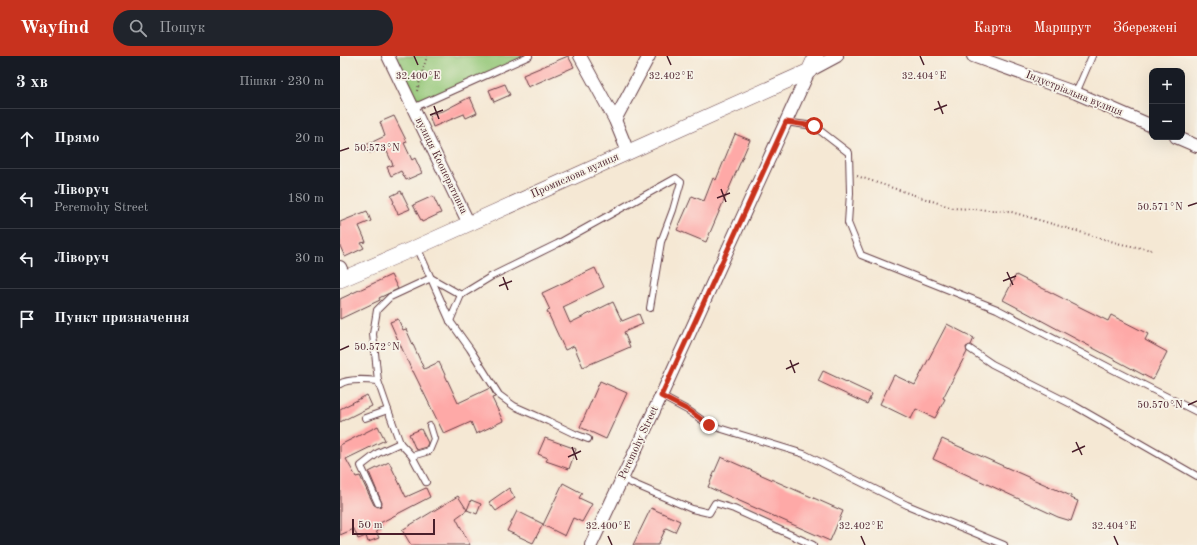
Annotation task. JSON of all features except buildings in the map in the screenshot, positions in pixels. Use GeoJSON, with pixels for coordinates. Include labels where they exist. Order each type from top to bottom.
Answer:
{"type":"FeatureCollection","features":[{"type":"Feature","properties":{"kind":"street","name":"вулиця Кооперативна"},"geometry":{"type":"LineString","coordinates":[[388,56],[469,224]]}},
{"type":"Feature","properties":{"kind":"street"},"geometry":{"type":"LineString","coordinates":[[580,56],[615,120],[628,152]]}},
{"type":"Feature","properties":{"kind":"street"},"geometry":{"type":"LineString","coordinates":[[615,120],[649,56]]}},
{"type":"Feature","properties":{"kind":"street","name":"Peremohy Street"},"geometry":{"type":"LineString","coordinates":[[591,545],[661,396],[816,56]]}},
{"type":"Feature","properties":{"kind":"street"},"geometry":{"type":"LineString","coordinates":[[809,71],[837,56]]}},
{"type":"Feature","properties":{"kind":"street","name":"Індустріальна вулиця"},"geometry":{"type":"LineString","coordinates":[[973,56],[1076,93],[1149,125]]}},
{"type":"Feature","properties":{"kind":"street","name":"Промислова вулиця"},"geometry":{"type":"LineString","coordinates":[[342,275],[417,247],[809,71]]}},
{"type":"Feature","properties":{"kind":"street"},"geometry":{"type":"LineString","coordinates":[[1183,140],[1197,146]]}},
{"type":"Feature","properties":{"kind":"lane","name":"вулиця Кооперативна"},"geometry":{"type":"LineString","coordinates":[[412,108],[529,56]]}},
{"type":"Feature","properties":{"kind":"lane"},"geometry":{"type":"LineString","coordinates":[[1076,93],[1092,56]]}},
{"type":"Feature","properties":{"kind":"lane"},"geometry":{"type":"LineString","coordinates":[[786,122],[814,126],[849,153],[850,174],[848,223],[861,255],[997,309],[1197,412]]}},
{"type":"Feature","properties":{"kind":"lane"},"geometry":{"type":"LineString","coordinates":[[450,321],[461,296],[492,276],[557,244],[676,178],[681,182],[673,210],[661,242],[650,308]]}},
{"type":"Feature","properties":{"kind":"lane"},"geometry":{"type":"LineString","coordinates":[[417,247],[450,321],[470,349],[499,395],[514,406],[588,439]]}},
{"type":"Feature","properties":{"kind":"lane"},"geometry":{"type":"LineString","coordinates":[[431,278],[461,296]]}},
{"type":"Feature","properties":{"kind":"lane"},"geometry":{"type":"LineString","coordinates":[[426,482],[412,456],[400,443],[378,381],[372,334],[377,310],[390,297],[431,278]]}},
{"type":"Feature","properties":{"kind":"lane"},"geometry":{"type":"LineString","coordinates":[[970,349],[992,364],[1075,406],[1197,476]]}},
{"type":"Feature","properties":{"kind":"lane"},"geometry":{"type":"LineString","coordinates":[[341,382],[360,380],[378,381]]}},
{"type":"Feature","properties":{"kind":"lane"},"geometry":{"type":"LineString","coordinates":[[661,396],[690,411],[709,425],[804,454],[907,504],[1004,545]]}},
{"type":"Feature","properties":{"kind":"lane"},"geometry":{"type":"LineString","coordinates":[[365,418],[388,410]]}},
{"type":"Feature","properties":{"kind":"lane"},"geometry":{"type":"LineString","coordinates":[[412,456],[429,451],[434,439],[430,426]]}},
{"type":"Feature","properties":{"kind":"lane"},"geometry":{"type":"LineString","coordinates":[[378,503],[362,466],[378,453],[400,443]]}},
{"type":"Feature","properties":{"kind":"lane"},"geometry":{"type":"LineString","coordinates":[[622,479],[692,509],[703,512],[709,513],[715,503],[734,509],[813,545]]}},
{"type":"Feature","properties":{"kind":"path"},"geometry":{"type":"LineString","coordinates":[[412,108],[427,56]]}},
{"type":"Feature","properties":{"kind":"path"},"geometry":{"type":"LineString","coordinates":[[850,174],[953,208],[1008,211],[1121,244],[1152,250]]}},
{"type":"Feature","properties":{"kind":"green space"},"geometry":{"type":"Polygon","coordinates":[[[388,56],[529,56],[413,108],[388,56]]]}},
{"type":"Feature","properties":{"kind":"route"},"geometry":{"type":"LineString","coordinates":[[709,425],[690,411],[661,396],[786,122],[814,126]]}}]}
